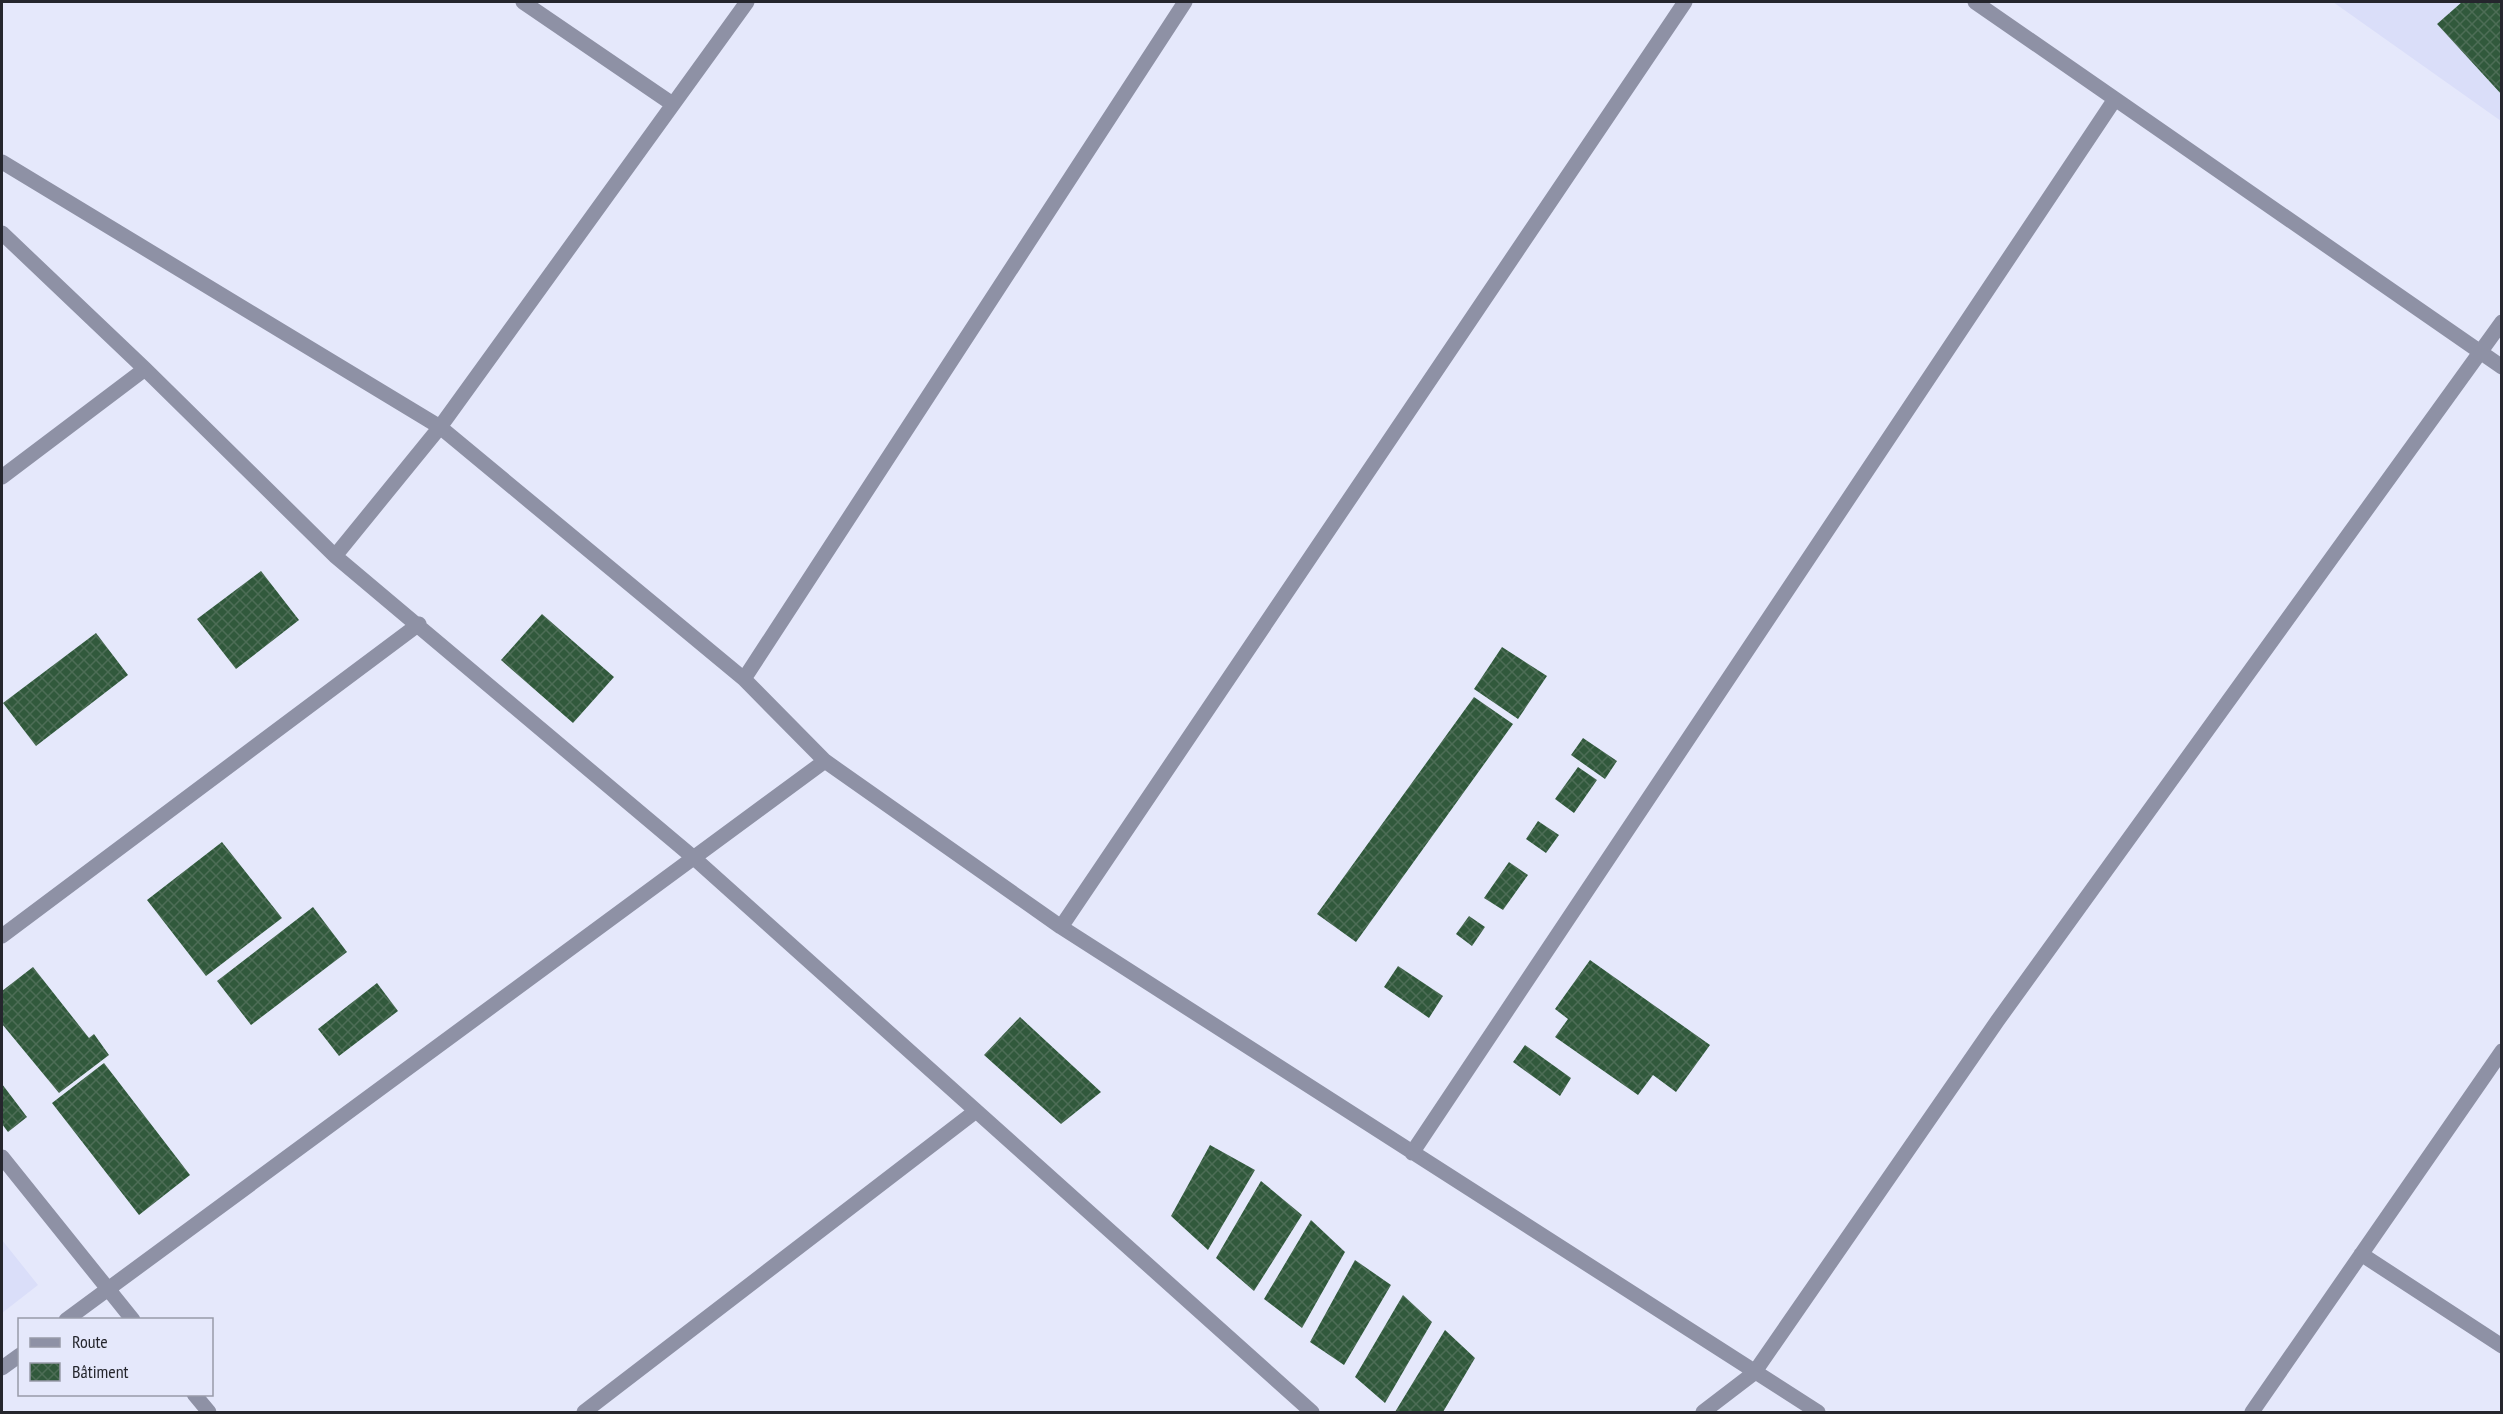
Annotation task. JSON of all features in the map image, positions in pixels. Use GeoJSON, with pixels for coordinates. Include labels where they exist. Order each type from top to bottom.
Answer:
{"type":"FeatureCollection","features":[{"type":"Feature","properties":{"kind":"street"},"geometry":{"type":"LineString","coordinates":[[523,2],[671,103]]}},
{"type":"Feature","properties":{"kind":"street"},"geometry":{"type":"LineString","coordinates":[[335,556],[440,427],[671,103],[747,2]]}},
{"type":"Feature","properties":{"kind":"street"},"geometry":{"type":"LineString","coordinates":[[744,679],[1185,2]]}},
{"type":"Feature","properties":{"kind":"street"},"geometry":{"type":"LineString","coordinates":[[1061,927],[1685,2]]}},
{"type":"Feature","properties":{"kind":"street"},"geometry":{"type":"LineString","coordinates":[[1975,2],[2502,367]]}},
{"type":"Feature","properties":{"kind":"street"},"geometry":{"type":"LineString","coordinates":[[1412,1153],[2115,99]]}},
{"type":"Feature","properties":{"kind":"street"},"geometry":{"type":"LineString","coordinates":[[2,162],[440,427],[744,679],[825,761],[1061,927],[1818,1413]]}},
{"type":"Feature","properties":{"kind":"street"},"geometry":{"type":"LineString","coordinates":[[2,233],[145,369],[335,556],[419,624],[694,858],[1312,1413]]}},
{"type":"Feature","properties":{"kind":"street"},"geometry":{"type":"LineString","coordinates":[[1703,1413],[1754,1373],[2005,1011],[2502,322]]}},
{"type":"Feature","properties":{"kind":"street"},"geometry":{"type":"LineString","coordinates":[[2,477],[145,369]]}},
{"type":"Feature","properties":{"kind":"street"},"geometry":{"type":"LineString","coordinates":[[2,936],[419,624]]}},
{"type":"Feature","properties":{"kind":"street"},"geometry":{"type":"LineString","coordinates":[[69,1318],[825,761]]}},
{"type":"Feature","properties":{"kind":"street"},"geometry":{"type":"LineString","coordinates":[[2252,1413],[2502,1051]]}},
{"type":"Feature","properties":{"kind":"street"},"geometry":{"type":"LineString","coordinates":[[595,1409],[976,1111]]}},
{"type":"Feature","properties":{"kind":"street"},"geometry":{"type":"LineString","coordinates":[[2,1157],[131,1318]]}},
{"type":"Feature","properties":{"kind":"street"},"geometry":{"type":"LineString","coordinates":[[2361,1254],[2502,1346]]}},
{"type":"Feature","properties":{"kind":"street"},"geometry":{"type":"LineString","coordinates":[[2,1368],[18,1356]]}},
{"type":"Feature","properties":{"kind":"street"},"geometry":{"type":"LineString","coordinates":[[195,1396],[208,1413]]}},
{"type":"Feature","properties":{"kind":"shaded area"},"geometry":{"type":"Polygon","coordinates":[[[2333,2],[2501,2],[2501,121],[2333,2]]]}},
{"type":"Feature","properties":{"kind":"shaded area"},"geometry":{"type":"Polygon","coordinates":[[[2,1240],[38,1285],[2,1313],[2,1240]]]}},
{"type":"Feature","properties":{"kind":"building"},"geometry":{"type":"Polygon","coordinates":[[[2462,2],[2502,2],[2502,95],[2437,24],[2462,2]]]}},
{"type":"Feature","properties":{"kind":"building"},"geometry":{"type":"Polygon","coordinates":[[[261,571],[299,620],[236,669],[197,619],[261,571]]]}},
{"type":"Feature","properties":{"kind":"building"},"geometry":{"type":"Polygon","coordinates":[[[542,614],[614,677],[573,723],[501,660],[542,614]]]}},
{"type":"Feature","properties":{"kind":"building"},"geometry":{"type":"Polygon","coordinates":[[[96,633],[128,675],[36,746],[3,703],[96,633]]]}},
{"type":"Feature","properties":{"kind":"building"},"geometry":{"type":"Polygon","coordinates":[[[1502,647],[1547,676],[1518,719],[1474,689],[1502,647]]]}},
{"type":"Feature","properties":{"kind":"building"},"geometry":{"type":"Polygon","coordinates":[[[1474,697],[1513,724],[1356,942],[1317,914],[1474,697]]]}},
{"type":"Feature","properties":{"kind":"building"},"geometry":{"type":"Polygon","coordinates":[[[1583,738],[1617,761],[1605,779],[1571,755],[1583,738]]]}},
{"type":"Feature","properties":{"kind":"building"},"geometry":{"type":"Polygon","coordinates":[[[1578,767],[1597,780],[1574,813],[1555,799],[1578,767]]]}},
{"type":"Feature","properties":{"kind":"building"},"geometry":{"type":"Polygon","coordinates":[[[1538,821],[1559,835],[1546,853],[1526,839],[1538,821]]]}},
{"type":"Feature","properties":{"kind":"building"},"geometry":{"type":"Polygon","coordinates":[[[222,842],[282,918],[206,976],[147,900],[222,842]]]}},
{"type":"Feature","properties":{"kind":"building"},"geometry":{"type":"Polygon","coordinates":[[[1509,862],[1528,875],[1503,910],[1484,898],[1509,862]]]}},
{"type":"Feature","properties":{"kind":"building"},"geometry":{"type":"Polygon","coordinates":[[[313,907],[347,952],[251,1025],[217,981],[313,907]]]}},
{"type":"Feature","properties":{"kind":"building"},"geometry":{"type":"Polygon","coordinates":[[[1469,916],[1485,927],[1472,946],[1456,934],[1469,916]]]}},
{"type":"Feature","properties":{"kind":"building"},"geometry":{"type":"Polygon","coordinates":[[[1590,960],[1710,1045],[1676,1092],[1653,1075],[1638,1095],[1555,1037],[1568,1019],[1555,1009],[1590,960]]]}},
{"type":"Feature","properties":{"kind":"building"},"geometry":{"type":"Polygon","coordinates":[[[1398,966],[1443,996],[1429,1018],[1384,987],[1398,966]]]}},
{"type":"Feature","properties":{"kind":"building"},"geometry":{"type":"Polygon","coordinates":[[[33,967],[89,1038],[94,1034],[109,1055],[59,1093],[2,1024],[2,991],[33,967]]]}},
{"type":"Feature","properties":{"kind":"building"},"geometry":{"type":"Polygon","coordinates":[[[377,983],[398,1011],[339,1056],[318,1029],[377,983]]]}},
{"type":"Feature","properties":{"kind":"building"},"geometry":{"type":"Polygon","coordinates":[[[1020,1017],[1101,1092],[1061,1124],[984,1055],[1020,1017]]]}},
{"type":"Feature","properties":{"kind":"building"},"geometry":{"type":"Polygon","coordinates":[[[1525,1045],[1571,1078],[1560,1096],[1513,1062],[1525,1045]]]}},
{"type":"Feature","properties":{"kind":"building"},"geometry":{"type":"Polygon","coordinates":[[[104,1063],[190,1175],[139,1215],[52,1103],[104,1063]]]}},
{"type":"Feature","properties":{"kind":"building"},"geometry":{"type":"Polygon","coordinates":[[[2,1084],[27,1117],[8,1132],[2,1124],[2,1084]]]}},
{"type":"Feature","properties":{"kind":"building"},"geometry":{"type":"Polygon","coordinates":[[[1210,1145],[1255,1170],[1208,1250],[1171,1216],[1210,1145]]]}},
{"type":"Feature","properties":{"kind":"building"},"geometry":{"type":"Polygon","coordinates":[[[1261,1181],[1302,1215],[1254,1291],[1216,1258],[1261,1181]]]}},
{"type":"Feature","properties":{"kind":"building"},"geometry":{"type":"Polygon","coordinates":[[[1311,1220],[1345,1252],[1302,1328],[1264,1299],[1311,1220]]]}},
{"type":"Feature","properties":{"kind":"building"},"geometry":{"type":"Polygon","coordinates":[[[1355,1260],[1391,1285],[1344,1365],[1310,1342],[1355,1260]]]}},
{"type":"Feature","properties":{"kind":"building"},"geometry":{"type":"Polygon","coordinates":[[[1403,1295],[1432,1322],[1385,1403],[1355,1377],[1403,1295]]]}},
{"type":"Feature","properties":{"kind":"building"},"geometry":{"type":"Polygon","coordinates":[[[1445,1330],[1475,1358],[1443,1412],[1395,1412],[1445,1330]]]}}]}
